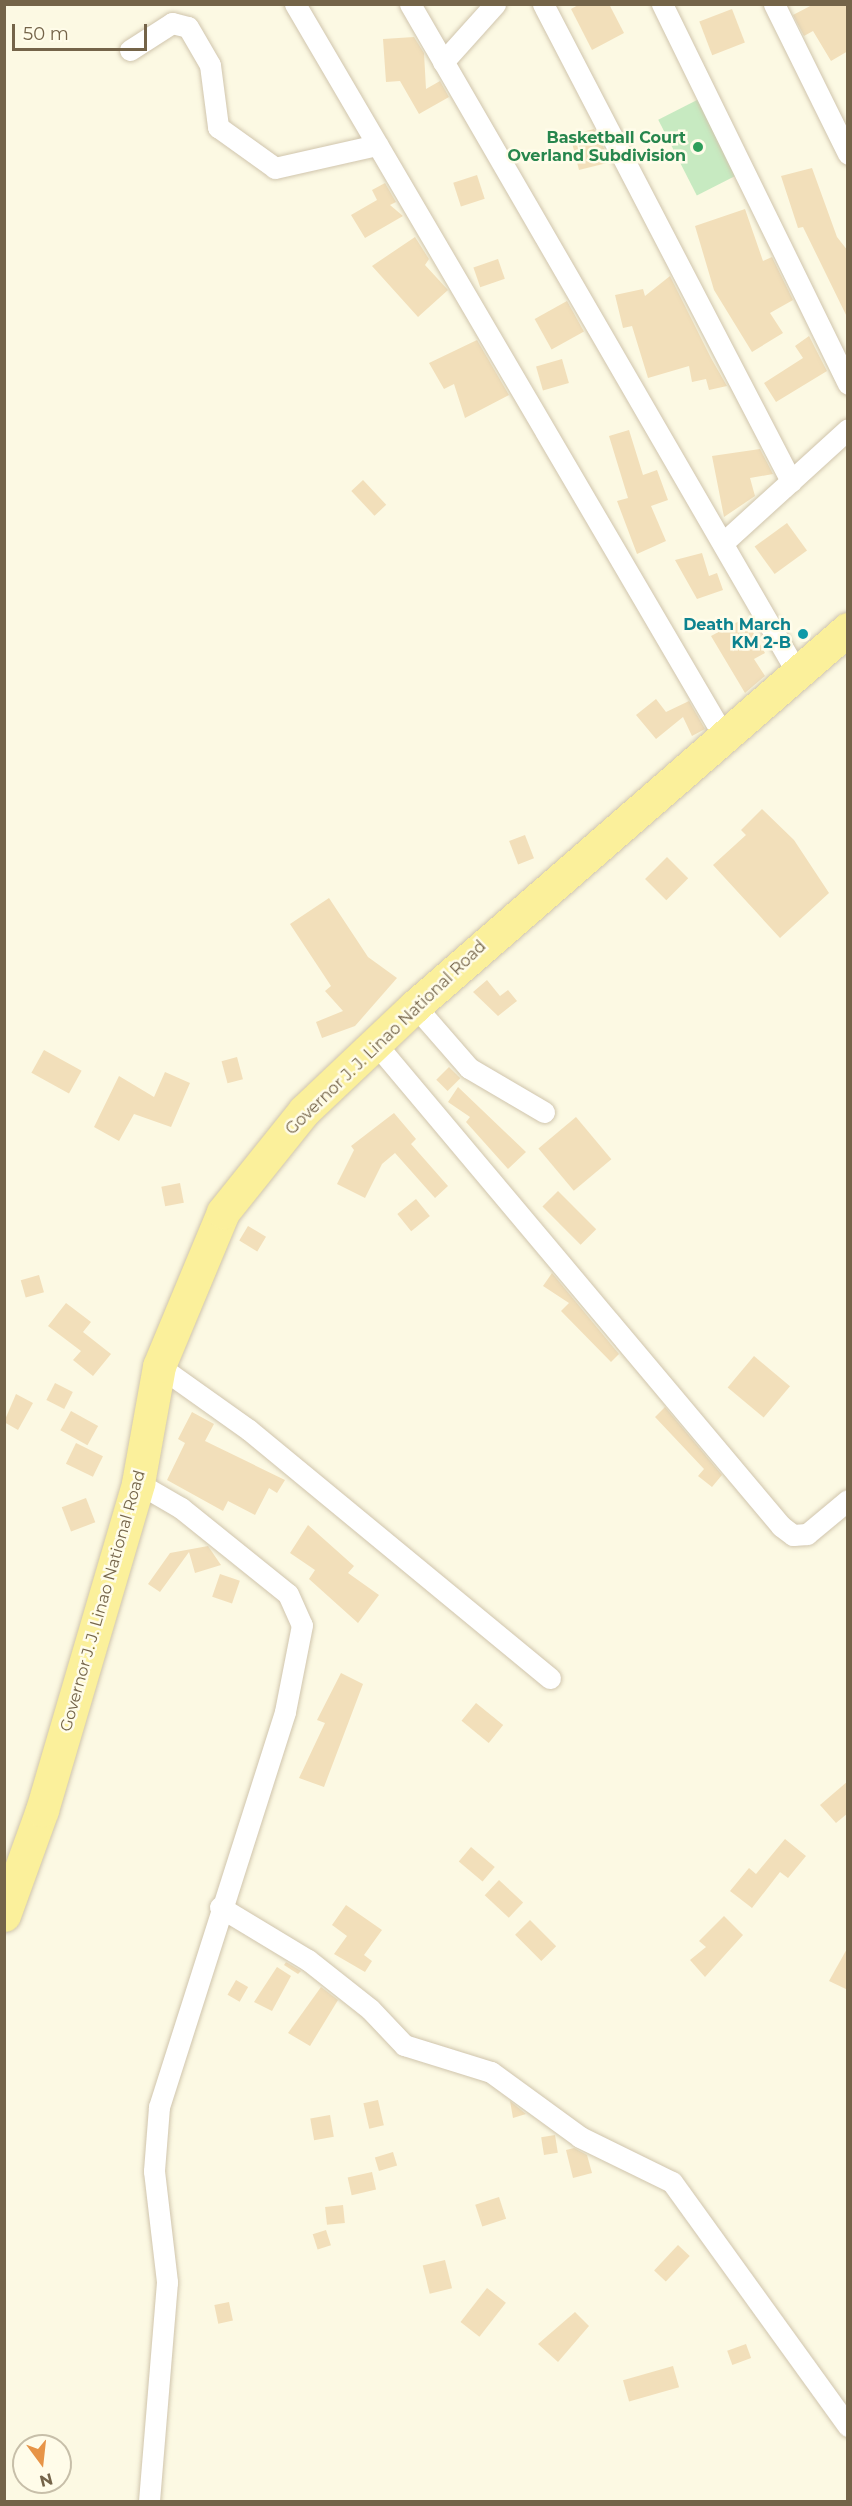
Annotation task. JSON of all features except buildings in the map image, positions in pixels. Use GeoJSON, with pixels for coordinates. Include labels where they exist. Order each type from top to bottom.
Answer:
{"type":"FeatureCollection","features":[{"type":"Feature","properties":{"kind":"main road","name":"Governor J. J. Linao National Road"},"geometry":{"type":"LineString","coordinates":[[4,1915],[36,1830],[138,1483],[159,1366],[224,1212],[304,1111],[415,1006],[795,669],[848,629]]}},
{"type":"Feature","properties":{"kind":"street"},"geometry":{"type":"LineString","coordinates":[[294,4],[722,733]]}},
{"type":"Feature","properties":{"kind":"street"},"geometry":{"type":"LineString","coordinates":[[410,4],[724,541],[795,669]]}},
{"type":"Feature","properties":{"kind":"street"},"geometry":{"type":"LineString","coordinates":[[443,62],[495,4]]}},
{"type":"Feature","properties":{"kind":"street"},"geometry":{"type":"LineString","coordinates":[[543,4],[791,481]]}},
{"type":"Feature","properties":{"kind":"street"},"geometry":{"type":"LineString","coordinates":[[662,4],[848,384]]}},
{"type":"Feature","properties":{"kind":"street"},"geometry":{"type":"LineString","coordinates":[[774,4],[848,154]]}},
{"type":"Feature","properties":{"kind":"street"},"geometry":{"type":"LineString","coordinates":[[130,50],[172,23],[188,27],[210,65],[218,127],[275,168],[377,145]]}},
{"type":"Feature","properties":{"kind":"street"},"geometry":{"type":"LineString","coordinates":[[724,541],[848,429]]}},
{"type":"Feature","properties":{"kind":"street"},"geometry":{"type":"LineString","coordinates":[[415,1006],[469,1068],[544,1112]]}},
{"type":"Feature","properties":{"kind":"street"},"geometry":{"type":"LineString","coordinates":[[376,1044],[782,1526],[793,1535],[807,1534],[848,1500]]}},
{"type":"Feature","properties":{"kind":"street"},"geometry":{"type":"LineString","coordinates":[[159,1366],[249,1430],[550,1678]]}},
{"type":"Feature","properties":{"kind":"street"},"geometry":{"type":"LineString","coordinates":[[138,1483],[181,1508],[288,1594],[302,1625],[285,1712],[220,1907],[154,2136],[167,2282],[150,2502]]}},
{"type":"Feature","properties":{"kind":"street"},"geometry":{"type":"LineString","coordinates":[[220,1907],[308,1960],[370,2009],[404,2045],[491,2072],[580,2137],[672,2182],[848,2426]]}},
{"type":"Feature","properties":{"kind":"green space","name":"Basketball Court Overland Subdivision"},"geometry":{"type":"Polygon","coordinates":[[[701,98],[740,174],[697,196],[658,120],[701,98]]]}},
{"type":"Feature","properties":{"kind":"place","name":"Basketball Court Overland Subdivision"},"geometry":{"type":"Point","coordinates":[698,147]}},
{"type":"Feature","properties":{"kind":"place","name":"Death March KM 2-B"},"geometry":{"type":"Point","coordinates":[803,634]}}]}
